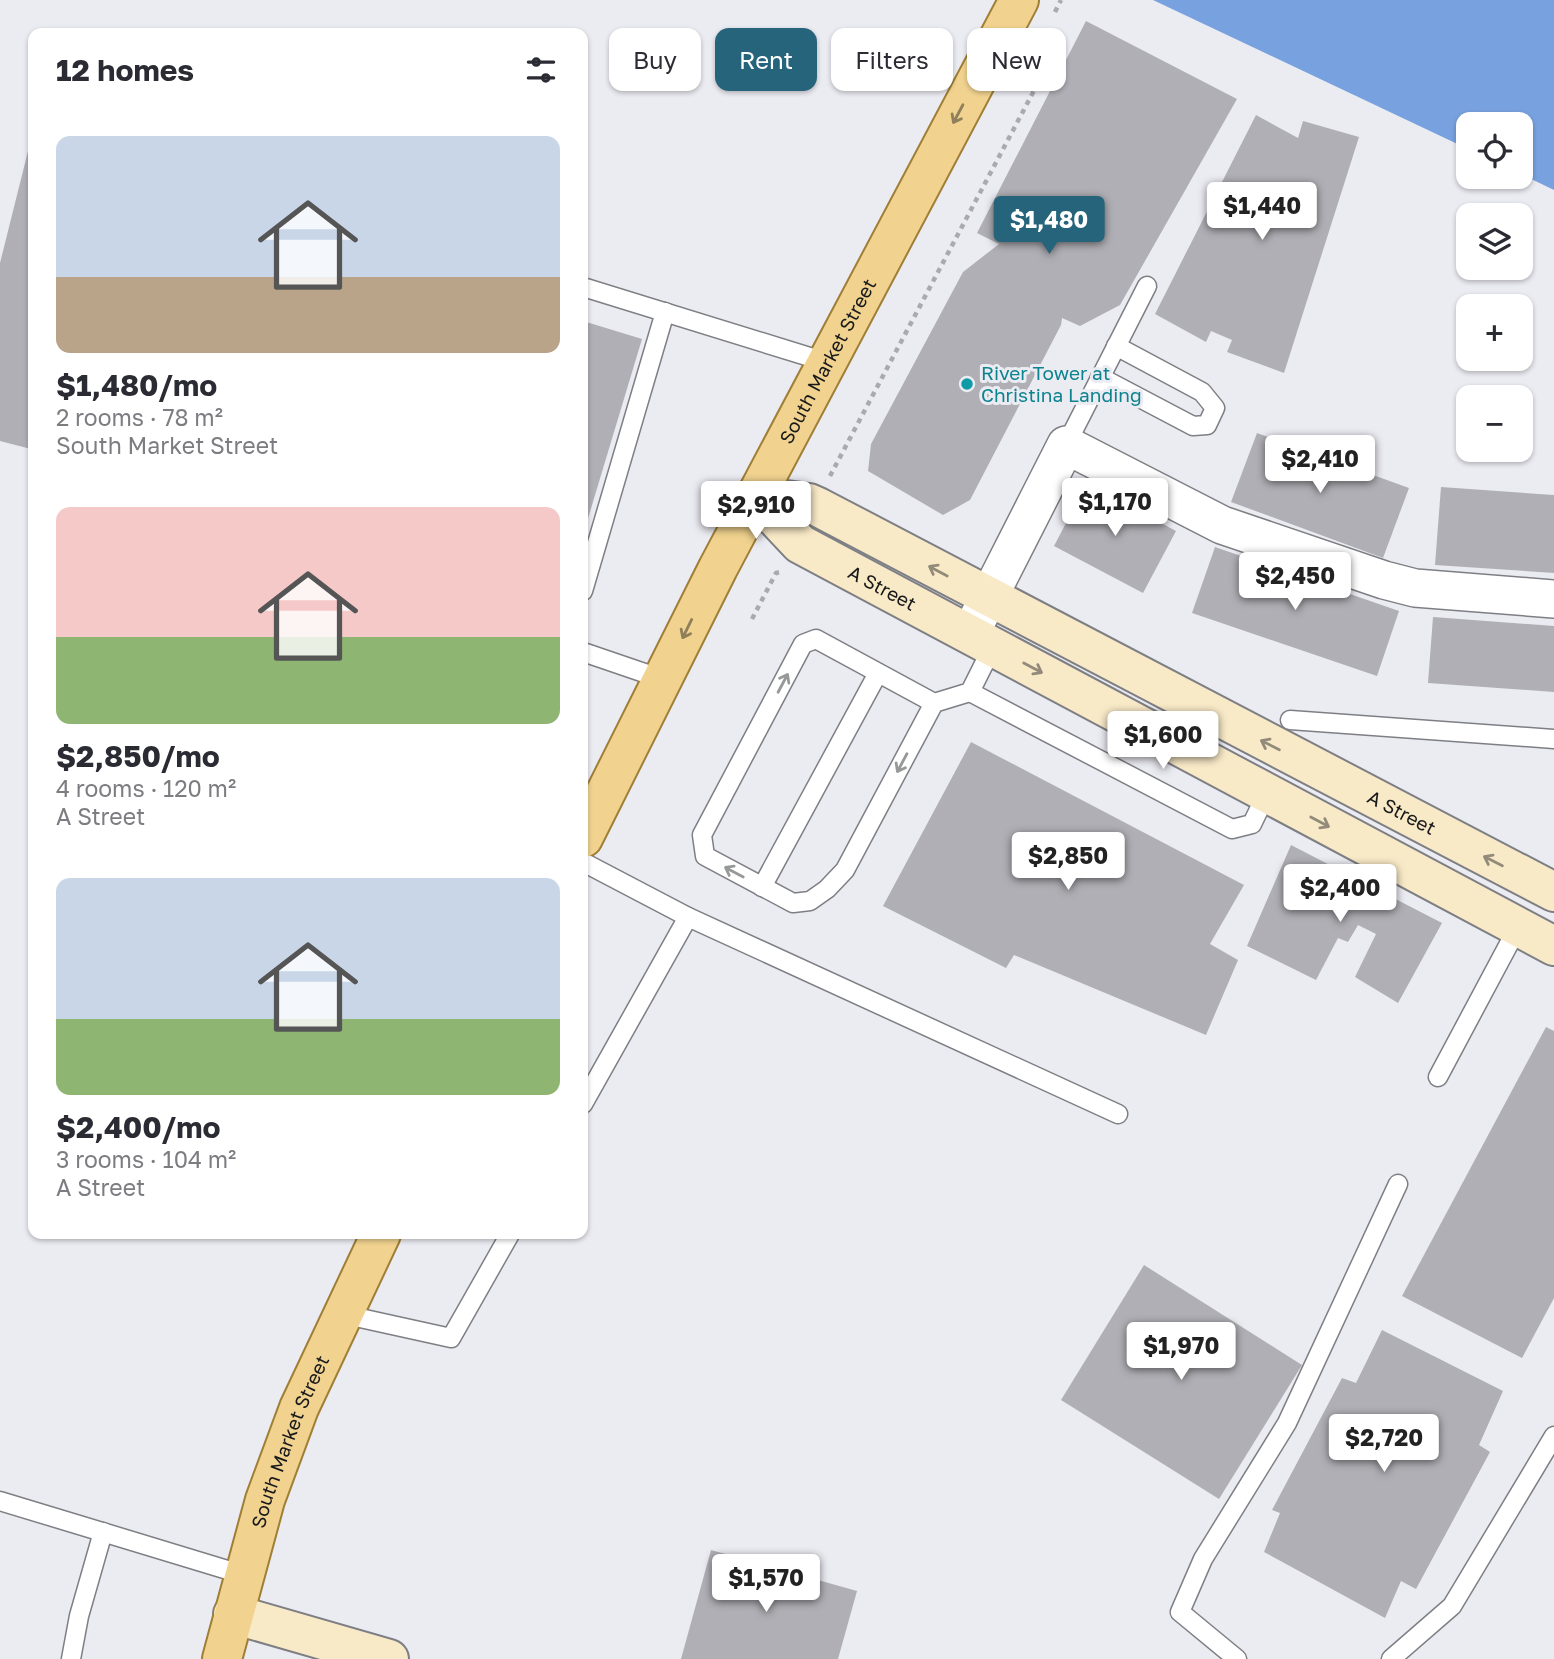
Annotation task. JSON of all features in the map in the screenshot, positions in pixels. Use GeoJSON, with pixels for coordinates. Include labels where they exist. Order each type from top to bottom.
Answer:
{"type":"FeatureCollection","features":[{"type":"Feature","properties":{"kind":"main road","name":"South Market Street"},"geometry":{"type":"LineString","coordinates":[[1013,28],[1018,0]]}},
{"type":"Feature","properties":{"kind":"main road","name":"South Market Street"},"geometry":{"type":"LineString","coordinates":[[588,828],[755,496],[826,362],[990,91]]}},
{"type":"Feature","properties":{"kind":"main road","name":"South Market Street"},"geometry":{"type":"LineString","coordinates":[[222,1659],[265,1500],[299,1408],[379,1239]]}},
{"type":"Feature","properties":{"kind":"street"},"geometry":{"type":"LineString","coordinates":[[981,640],[988,598],[1066,445],[1222,525],[1384,580],[1415,588],[1554,599]]}},
{"type":"Feature","properties":{"kind":"street","name":"A Street"},"geometry":{"type":"LineString","coordinates":[[755,496],[809,503],[1554,892]]}},
{"type":"Feature","properties":{"kind":"street","name":"A Street"},"geometry":{"type":"LineString","coordinates":[[755,496],[800,544],[1554,946]]}},
{"type":"Feature","properties":{"kind":"street"},"geometry":{"type":"LineString","coordinates":[[233,1614],[389,1659]]}},
{"type":"Feature","properties":{"kind":"lane"},"geometry":{"type":"LineString","coordinates":[[1066,445],[1147,286]]}},
{"type":"Feature","properties":{"kind":"lane"},"geometry":{"type":"LineString","coordinates":[[588,289],[826,362]]}},
{"type":"Feature","properties":{"kind":"lane"},"geometry":{"type":"LineString","coordinates":[[588,574],[665,312]]}},
{"type":"Feature","properties":{"kind":"lane"},"geometry":{"type":"LineString","coordinates":[[1100,377],[1193,426],[1206,425],[1212,418],[1215,408],[1202,392],[1116,345]]}},
{"type":"Feature","properties":{"kind":"lane"},"geometry":{"type":"LineString","coordinates":[[934,703],[816,639],[803,644],[702,835],[705,856],[793,902],[810,901],[828,889],[845,870],[934,703],[970,692],[1233,829],[1252,824],[1266,793]]}},
{"type":"Feature","properties":{"kind":"lane"},"geometry":{"type":"LineString","coordinates":[[970,692],[981,640]]}},
{"type":"Feature","properties":{"kind":"lane"},"geometry":{"type":"LineString","coordinates":[[588,654],[662,679]]}},
{"type":"Feature","properties":{"kind":"lane"},"geometry":{"type":"LineString","coordinates":[[762,887],[878,673]]}},
{"type":"Feature","properties":{"kind":"lane"},"geometry":{"type":"LineString","coordinates":[[1290,720],[1554,739]]}},
{"type":"Feature","properties":{"kind":"lane"},"geometry":{"type":"LineString","coordinates":[[588,865],[688,917],[1118,1114]]}},
{"type":"Feature","properties":{"kind":"lane"},"geometry":{"type":"LineString","coordinates":[[588,1095],[688,917]]}},
{"type":"Feature","properties":{"kind":"lane"},"geometry":{"type":"LineString","coordinates":[[1438,1077],[1518,927]]}},
{"type":"Feature","properties":{"kind":"lane"},"geometry":{"type":"LineString","coordinates":[[1237,1659],[1180,1612],[1203,1559],[1287,1423],[1398,1184]]}},
{"type":"Feature","properties":{"kind":"lane"},"geometry":{"type":"LineString","coordinates":[[342,1314],[451,1338],[507,1239]]}},
{"type":"Feature","properties":{"kind":"lane"},"geometry":{"type":"LineString","coordinates":[[1391,1659],[1452,1606],[1554,1436]]}},
{"type":"Feature","properties":{"kind":"lane"},"geometry":{"type":"LineString","coordinates":[[0,1501],[244,1575]]}},
{"type":"Feature","properties":{"kind":"lane"},"geometry":{"type":"LineString","coordinates":[[71,1659],[79,1616],[103,1532]]}},
{"type":"Feature","properties":{"kind":"path"},"geometry":{"type":"LineString","coordinates":[[818,508],[831,486],[830,473],[1034,91]]}},
{"type":"Feature","properties":{"kind":"path"},"geometry":{"type":"LineString","coordinates":[[752,619],[776,573],[786,572],[800,544]]}},
{"type":"Feature","properties":{"kind":"water"},"geometry":{"type":"Polygon","coordinates":[[[1153,0],[1554,0],[1554,190],[1533,180],[1533,112],[1456,112],[1456,143],[1153,0]]]}},
{"type":"Feature","properties":{"kind":"building"},"geometry":{"type":"Polygon","coordinates":[[[1086,21],[1237,99],[1120,305],[1080,326],[1062,318],[1061,325],[970,500],[943,515],[868,471],[871,444],[963,272],[999,244],[977,233],[1050,91],[1066,91],[1066,60],[1086,21]]]}},
{"type":"Feature","properties":{"kind":"building"},"geometry":{"type":"Polygon","coordinates":[[[1256,115],[1298,138],[1303,121],[1359,137],[1284,373],[1227,352],[1232,340],[1211,331],[1206,342],[1155,314],[1256,115]]]}},
{"type":"Feature","properties":{"kind":"building"},"geometry":{"type":"Polygon","coordinates":[[[28,151],[28,448],[0,441],[0,263],[28,151]]]}},
{"type":"Feature","properties":{"kind":"building"},"geometry":{"type":"Polygon","coordinates":[[[588,323],[642,339],[588,518],[588,323]]]}},
{"type":"Feature","properties":{"kind":"building"},"geometry":{"type":"Polygon","coordinates":[[[1257,433],[1409,488],[1383,558],[1231,502],[1257,433]]]}},
{"type":"Feature","properties":{"kind":"building"},"geometry":{"type":"Polygon","coordinates":[[[1087,483],[1176,531],[1143,593],[1054,546],[1087,483]]]}},
{"type":"Feature","properties":{"kind":"building"},"geometry":{"type":"Polygon","coordinates":[[[1441,487],[1554,495],[1554,573],[1435,565],[1441,487]]]}},
{"type":"Feature","properties":{"kind":"building"},"geometry":{"type":"Polygon","coordinates":[[[1215,547],[1399,611],[1377,676],[1192,613],[1215,547]]]}},
{"type":"Feature","properties":{"kind":"building"},"geometry":{"type":"Polygon","coordinates":[[[1433,617],[1554,626],[1554,692],[1428,683],[1433,617]]]}},
{"type":"Feature","properties":{"kind":"building"},"geometry":{"type":"Polygon","coordinates":[[[971,742],[1244,885],[1210,944],[1238,960],[1206,1035],[1014,955],[1006,968],[883,906],[971,742]]]}},
{"type":"Feature","properties":{"kind":"building"},"geometry":{"type":"Polygon","coordinates":[[[1291,845],[1442,923],[1398,1003],[1355,977],[1376,934],[1358,925],[1348,942],[1338,938],[1316,980],[1247,946],[1291,845]]]}},
{"type":"Feature","properties":{"kind":"building"},"geometry":{"type":"Polygon","coordinates":[[[1546,1027],[1554,1031],[1554,1298],[1522,1358],[1402,1296],[1546,1027]]]}},
{"type":"Feature","properties":{"kind":"building"},"geometry":{"type":"Polygon","coordinates":[[[1144,1265],[1302,1365],[1219,1499],[1061,1400],[1144,1265]]]}},
{"type":"Feature","properties":{"kind":"building"},"geometry":{"type":"Polygon","coordinates":[[[1382,1330],[1503,1391],[1479,1445],[1490,1452],[1416,1589],[1401,1581],[1385,1618],[1264,1552],[1280,1513],[1272,1510],[1342,1378],[1356,1383],[1382,1330]]]}},
{"type":"Feature","properties":{"kind":"building"},"geometry":{"type":"Polygon","coordinates":[[[711,1550],[857,1591],[838,1659],[681,1659],[711,1550]]]}},
{"type":"Feature","properties":{"kind":"place","name":"River Tower at Christina Landing"},"geometry":{"type":"Point","coordinates":[967,384]}}]}
